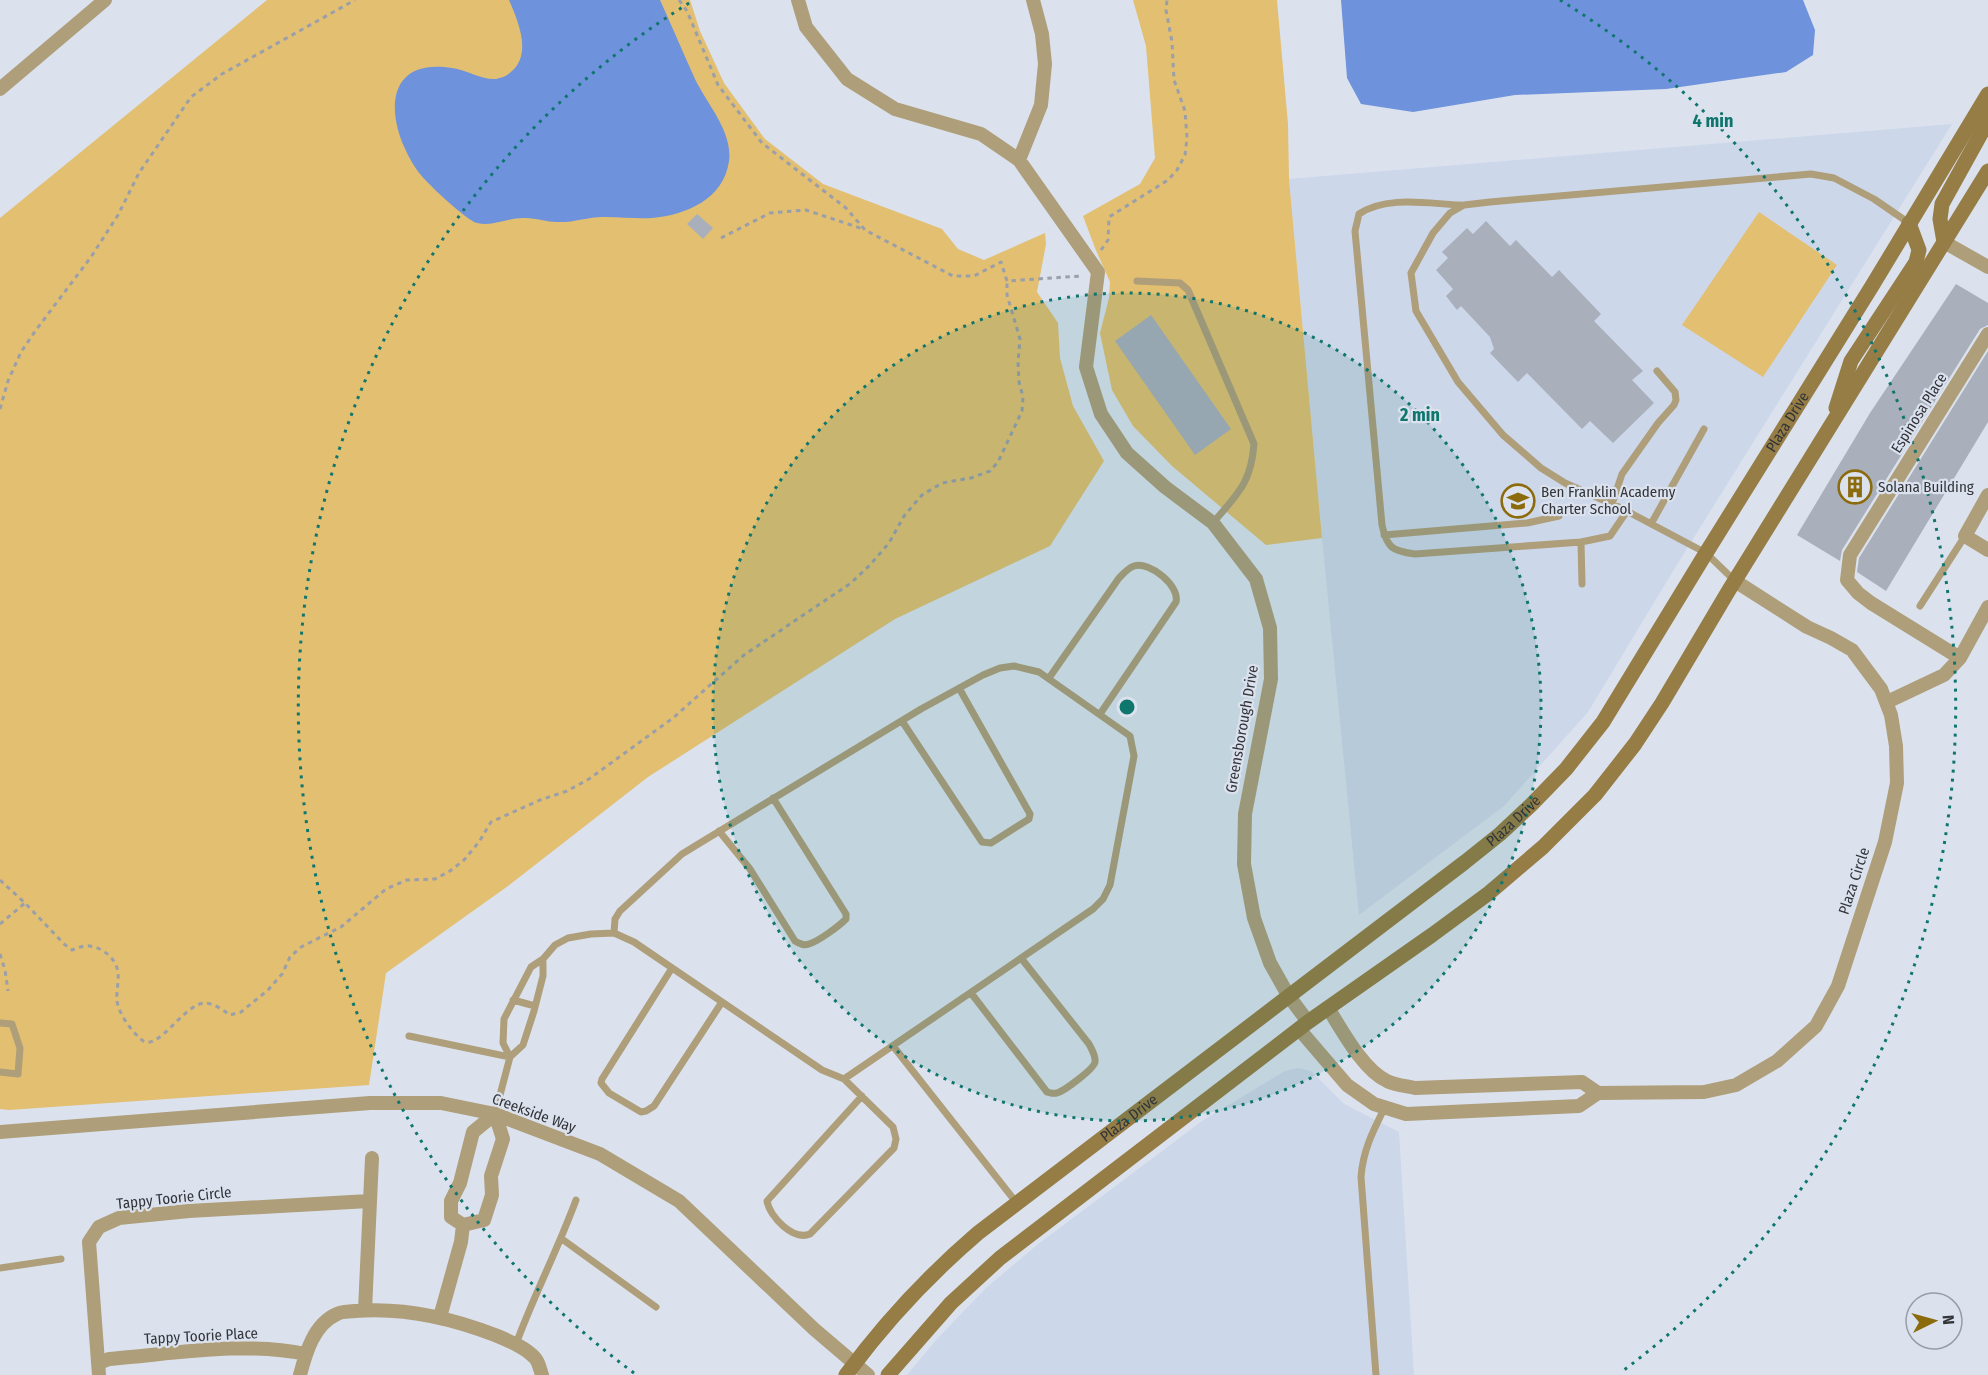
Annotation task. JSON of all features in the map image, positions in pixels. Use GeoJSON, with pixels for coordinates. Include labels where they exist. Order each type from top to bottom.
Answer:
{"type":"FeatureCollection","features":[{"type":"Feature","properties":{"kind":"street"},"geometry":{"type":"LineString","coordinates":[[798,0],[806,27],[846,79],[895,109],[981,134],[1019,160],[1098,272]]}},
{"type":"Feature","properties":{"kind":"street"},"geometry":{"type":"LineString","coordinates":[[1019,160],[1041,105],[1044,74],[1042,34],[1033,0]]}},
{"type":"Feature","properties":{"kind":"street"},"geometry":{"type":"LineString","coordinates":[[0,89],[98,2]]}},
{"type":"Feature","properties":{"kind":"street","name":"Plaza Drive"},"geometry":{"type":"LineString","coordinates":[[850,1370],[881,1329],[927,1279],[964,1245],[1016,1202],[1474,855],[1500,834],[1547,789],[1581,751],[1603,722],[1959,145],[1988,94]]}},
{"type":"Feature","properties":{"kind":"street"},"geometry":{"type":"LineString","coordinates":[[1944,242],[1940,219],[1942,204],[1983,130],[1988,99]]}},
{"type":"Feature","properties":{"kind":"street"},"geometry":{"type":"LineString","coordinates":[[888,1375],[951,1303],[1000,1258],[1304,1025],[1489,893],[1531,858],[1575,816],[1635,744],[1988,171]]}},
{"type":"Feature","properties":{"kind":"street"},"geometry":{"type":"LineString","coordinates":[[1828,431],[1851,361],[1916,262],[1919,250],[1909,223]]}},
{"type":"Feature","properties":{"kind":"street"},"geometry":{"type":"LineString","coordinates":[[1944,242],[1988,267]]}},
{"type":"Feature","properties":{"kind":"street","name":"Greensborough Drive"},"geometry":{"type":"LineString","coordinates":[[1098,272],[1086,367],[1101,414],[1127,453],[1165,487],[1213,522],[1256,579],[1270,628],[1271,679],[1245,814],[1244,864],[1248,891],[1262,942],[1270,963],[1304,1025]]}},
{"type":"Feature","properties":{"kind":"street","name":"Espinosa Place"},"geometry":{"type":"LineString","coordinates":[[1959,658],[1871,603],[1847,580],[1850,555],[1988,334]]}},
{"type":"Feature","properties":{"kind":"street"},"geometry":{"type":"LineString","coordinates":[[1988,495],[1965,536],[1988,550]]}},
{"type":"Feature","properties":{"kind":"street","name":"Plaza Circle"},"geometry":{"type":"LineString","coordinates":[[1304,1025],[1347,1085],[1374,1104],[1406,1113],[1579,1106],[1598,1093],[1704,1092],[1736,1085],[1777,1061],[1816,1026],[1838,986],[1885,842],[1897,783],[1896,746],[1887,702],[1881,689],[1852,650],[1807,627],[1735,581]]}},
{"type":"Feature","properties":{"kind":"street"},"geometry":{"type":"LineString","coordinates":[[1887,702],[1944,675],[1959,658],[1988,607]]}},
{"type":"Feature","properties":{"kind":"street","name":"Plaza Circle"},"geometry":{"type":"LineString","coordinates":[[1328,1008],[1362,1059],[1385,1081],[1394,1084],[1415,1088],[1582,1082],[1598,1093]]}},
{"type":"Feature","properties":{"kind":"street","name":"Creekside Way"},"geometry":{"type":"LineString","coordinates":[[0,1132],[370,1103],[441,1103],[495,1114],[600,1154],[679,1201],[814,1329],[850,1370],[868,1375]]}},
{"type":"Feature","properties":{"kind":"street"},"geometry":{"type":"LineString","coordinates":[[495,1114],[503,1139],[490,1176],[492,1195],[484,1220],[463,1225],[451,1217],[451,1201],[460,1184],[472,1132],[495,1114]]}},
{"type":"Feature","properties":{"kind":"street"},"geometry":{"type":"LineString","coordinates":[[365,1310],[372,1158]]}},
{"type":"Feature","properties":{"kind":"street","name":"Tappy Toorie Circle"},"geometry":{"type":"LineString","coordinates":[[99,1369],[89,1242],[99,1227],[119,1218],[189,1211],[369,1201]]}},
{"type":"Feature","properties":{"kind":"street"},"geometry":{"type":"LineString","coordinates":[[440,1317],[463,1225]]}},
{"type":"Feature","properties":{"kind":"street"},"geometry":{"type":"LineString","coordinates":[[300,1375],[306,1354],[320,1325],[338,1313],[365,1310],[397,1311],[440,1317],[480,1329],[516,1344],[537,1359],[542,1375]]}},
{"type":"Feature","properties":{"kind":"street","name":"Tappy Toorie Place"},"geometry":{"type":"LineString","coordinates":[[99,1369],[109,1359],[213,1350],[268,1349],[306,1354]]}},
{"type":"Feature","properties":{"kind":"lane"},"geometry":{"type":"LineString","coordinates":[[1627,511],[1610,536],[1581,542],[1415,554],[1393,549],[1387,544],[1384,535],[1355,231],[1359,214],[1377,204],[1464,205],[1811,174],[1834,177],[1874,199],[1909,223]]}},
{"type":"Feature","properties":{"kind":"lane"},"geometry":{"type":"LineString","coordinates":[[1464,205],[1450,213],[1432,233],[1411,273],[1416,311],[1458,382],[1503,435],[1549,473],[1706,553],[1735,581]]}},
{"type":"Feature","properties":{"kind":"lane"},"geometry":{"type":"LineString","coordinates":[[1137,281],[1180,283],[1188,290],[1254,444],[1253,463],[1244,485],[1213,522]]}},
{"type":"Feature","properties":{"kind":"lane"},"geometry":{"type":"LineString","coordinates":[[1609,502],[1622,474],[1676,400],[1675,392],[1657,371]]}},
{"type":"Feature","properties":{"kind":"lane"},"geometry":{"type":"LineString","coordinates":[[1651,524],[1704,429]]}},
{"type":"Feature","properties":{"kind":"lane"},"geometry":{"type":"LineString","coordinates":[[1384,535],[1527,523],[1559,516]]}},
{"type":"Feature","properties":{"kind":"lane"},"geometry":{"type":"LineString","coordinates":[[1920,606],[1965,536]]}},
{"type":"Feature","properties":{"kind":"lane"},"geometry":{"type":"LineString","coordinates":[[1581,542],[1582,584]]}},
{"type":"Feature","properties":{"kind":"lane"},"geometry":{"type":"LineString","coordinates":[[1049,678],[1126,570],[1134,566],[1146,566],[1173,585],[1178,596],[1176,602],[1100,714]]}},
{"type":"Feature","properties":{"kind":"lane"},"geometry":{"type":"LineString","coordinates":[[614,933],[615,919],[620,911],[682,854],[902,721],[959,688],[1000,668],[1014,666],[1039,672],[1049,678],[1130,736],[1134,756],[1110,885],[1103,899],[1093,909],[844,1079]]}},
{"type":"Feature","properties":{"kind":"lane"},"geometry":{"type":"LineString","coordinates":[[902,721],[982,842],[991,843],[1029,819],[1030,814],[959,688]]}},
{"type":"Feature","properties":{"kind":"lane"},"geometry":{"type":"LineString","coordinates":[[719,831],[750,869],[795,941],[801,945],[808,945],[842,924],[846,914],[773,798]]}},
{"type":"Feature","properties":{"kind":"lane"},"geometry":{"type":"LineString","coordinates":[[510,1057],[503,1043],[504,1019],[531,967],[543,959],[555,945],[568,938],[614,933],[634,942],[822,1070],[844,1079],[862,1096],[893,1127],[896,1139],[894,1148],[810,1234],[803,1237],[795,1235],[771,1214],[767,1201],[862,1096]]}},
{"type":"Feature","properties":{"kind":"lane"},"geometry":{"type":"LineString","coordinates":[[971,993],[1047,1092],[1053,1094],[1060,1092],[1092,1068],[1095,1062],[1094,1054],[1089,1044],[1021,958]]}},
{"type":"Feature","properties":{"kind":"lane"},"geometry":{"type":"LineString","coordinates":[[495,1114],[510,1057],[523,1045],[543,976],[543,959]]}},
{"type":"Feature","properties":{"kind":"lane"},"geometry":{"type":"LineString","coordinates":[[672,968],[602,1079],[601,1083],[609,1093],[641,1112],[654,1106],[722,1002]]}},
{"type":"Feature","properties":{"kind":"lane"},"geometry":{"type":"LineString","coordinates":[[513,1000],[535,1006]]}},
{"type":"Feature","properties":{"kind":"lane"},"geometry":{"type":"LineString","coordinates":[[0,1023],[12,1024],[20,1048],[18,1074],[0,1072]]}},
{"type":"Feature","properties":{"kind":"lane"},"geometry":{"type":"LineString","coordinates":[[409,1036],[510,1057]]}},
{"type":"Feature","properties":{"kind":"lane"},"geometry":{"type":"LineString","coordinates":[[893,1046],[1016,1202]]}},
{"type":"Feature","properties":{"kind":"lane"},"geometry":{"type":"LineString","coordinates":[[1376,1375],[1361,1177],[1362,1159],[1367,1142],[1385,1107]]}},
{"type":"Feature","properties":{"kind":"lane"},"geometry":{"type":"LineString","coordinates":[[516,1344],[532,1302],[562,1239],[576,1200]]}},
{"type":"Feature","properties":{"kind":"lane"},"geometry":{"type":"LineString","coordinates":[[562,1239],[656,1307]]}},
{"type":"Feature","properties":{"kind":"lane"},"geometry":{"type":"LineString","coordinates":[[0,1268],[61,1259]]}},
{"type":"Feature","properties":{"kind":"path"},"geometry":{"type":"LineString","coordinates":[[0,409],[8,381],[21,352],[91,257],[118,215],[139,172],[191,97],[222,74],[355,0]]}},
{"type":"Feature","properties":{"kind":"path"},"geometry":{"type":"LineString","coordinates":[[679,0],[687,11],[718,85],[762,143],[846,208],[865,230]]}},
{"type":"Feature","properties":{"kind":"path"},"geometry":{"type":"LineString","coordinates":[[1007,281],[1074,277],[1098,272],[1100,253],[1108,240],[1109,217],[1168,180],[1177,170],[1185,154],[1187,138],[1185,111],[1174,80],[1172,42],[1166,10],[1167,0]]}},
{"type":"Feature","properties":{"kind":"path"},"geometry":{"type":"LineString","coordinates":[[0,880],[72,950],[90,946],[109,955],[118,971],[117,1000],[120,1010],[143,1041],[148,1043],[159,1039],[193,1007],[206,1003],[230,1015],[241,1012],[268,990],[282,974],[290,957],[301,947],[341,927],[386,889],[407,880],[435,879],[450,871],[464,860],[479,842],[491,822],[540,800],[567,791],[589,779],[674,718],[744,655],[850,584],[889,543],[904,516],[922,495],[942,483],[971,478],[990,471],[998,462],[1022,411],[1023,397],[1019,382],[1020,339],[1007,295],[1007,281],[1001,262],[974,276],[953,276],[865,230],[806,210],[770,213],[721,238]]}},
{"type":"Feature","properties":{"kind":"path"},"geometry":{"type":"LineString","coordinates":[[0,924],[25,903]]}},
{"type":"Feature","properties":{"kind":"path"},"geometry":{"type":"LineString","coordinates":[[0,954],[8,991]]}},
{"type":"Feature","properties":{"kind":"shaded area"},"geometry":{"type":"Polygon","coordinates":[[[267,0],[690,0],[700,31],[724,83],[765,139],[823,184],[942,229],[958,249],[984,260],[1045,233],[1046,244],[1037,292],[1058,323],[1060,358],[1073,406],[1104,461],[1050,546],[895,619],[648,777],[508,886],[386,973],[369,1085],[0,1109],[0,218],[267,0]]]}},
{"type":"Feature","properties":{"kind":"shaded area"},"geometry":{"type":"Polygon","coordinates":[[[1133,0],[1277,0],[1288,124],[1289,179],[1322,538],[1266,545],[1172,466],[1133,426],[1112,390],[1100,333],[1109,298],[1110,282],[1083,216],[1140,184],[1155,158],[1146,46],[1133,0]]]}},
{"type":"Feature","properties":{"kind":"shaded area","name":"Ben Franklin Academy Charter School"},"geometry":{"type":"Polygon","coordinates":[[[1952,124],[1678,563],[1588,712],[1504,806],[1359,915],[1289,179],[1952,124]]]}},
{"type":"Feature","properties":{"kind":"shaded area"},"geometry":{"type":"Polygon","coordinates":[[[1759,212],[1837,265],[1763,377],[1682,325],[1759,212]]]}},
{"type":"Feature","properties":{"kind":"shaded area"},"geometry":{"type":"Polygon","coordinates":[[[1298,1068],[1311,1071],[1344,1104],[1399,1132],[1414,1375],[907,1375],[936,1340],[987,1287],[1037,1245],[1202,1121],[1285,1071],[1298,1068]]]}},
{"type":"Feature","properties":{"kind":"water"},"geometry":{"type":"Polygon","coordinates":[[[509,0],[660,0],[695,79],[727,139],[729,161],[720,186],[701,203],[690,209],[665,216],[600,217],[563,222],[519,218],[483,224],[472,221],[436,191],[415,167],[402,142],[395,110],[400,85],[419,69],[433,67],[458,69],[490,79],[500,78],[512,71],[518,64],[522,46],[519,27],[509,0]]]}},
{"type":"Feature","properties":{"kind":"water"},"geometry":{"type":"Polygon","coordinates":[[[1341,0],[1803,0],[1815,30],[1813,55],[1786,72],[1666,89],[1515,95],[1413,112],[1361,104],[1347,78],[1341,0]]]}},
{"type":"Feature","properties":{"kind":"building"},"geometry":{"type":"Polygon","coordinates":[[[697,214],[713,228],[703,239],[687,224],[697,214]]]}},
{"type":"Feature","properties":{"kind":"building"},"geometry":{"type":"Polygon","coordinates":[[[1486,221],[1510,246],[1516,240],[1552,277],[1559,270],[1601,314],[1594,321],[1643,371],[1632,380],[1654,403],[1613,443],[1590,421],[1582,429],[1527,373],[1518,382],[1490,353],[1494,349],[1490,337],[1461,306],[1457,310],[1446,296],[1453,289],[1436,270],[1448,258],[1442,252],[1467,228],[1473,234],[1486,221]]]}},
{"type":"Feature","properties":{"kind":"building"},"geometry":{"type":"Polygon","coordinates":[[[1956,284],[1988,303],[1988,325],[1980,329],[1842,550],[1840,561],[1797,535],[1870,413],[1956,284]]]}},
{"type":"Feature","properties":{"kind":"building"},"geometry":{"type":"Polygon","coordinates":[[[1151,315],[1231,429],[1195,455],[1115,341],[1151,315]]]}},
{"type":"Feature","properties":{"kind":"building","name":"Solana Building"},"geometry":{"type":"Polygon","coordinates":[[[1988,351],[1988,422],[1886,591],[1857,572],[1859,558],[1988,351]]]}},
{"type":"Feature","properties":{"kind":"place","name":"Solana Building"},"geometry":{"type":"Point","coordinates":[1855,487]}},
{"type":"Feature","properties":{"kind":"place","name":"Ben Franklin Academy Charter School"},"geometry":{"type":"Point","coordinates":[1518,501]}}]}
